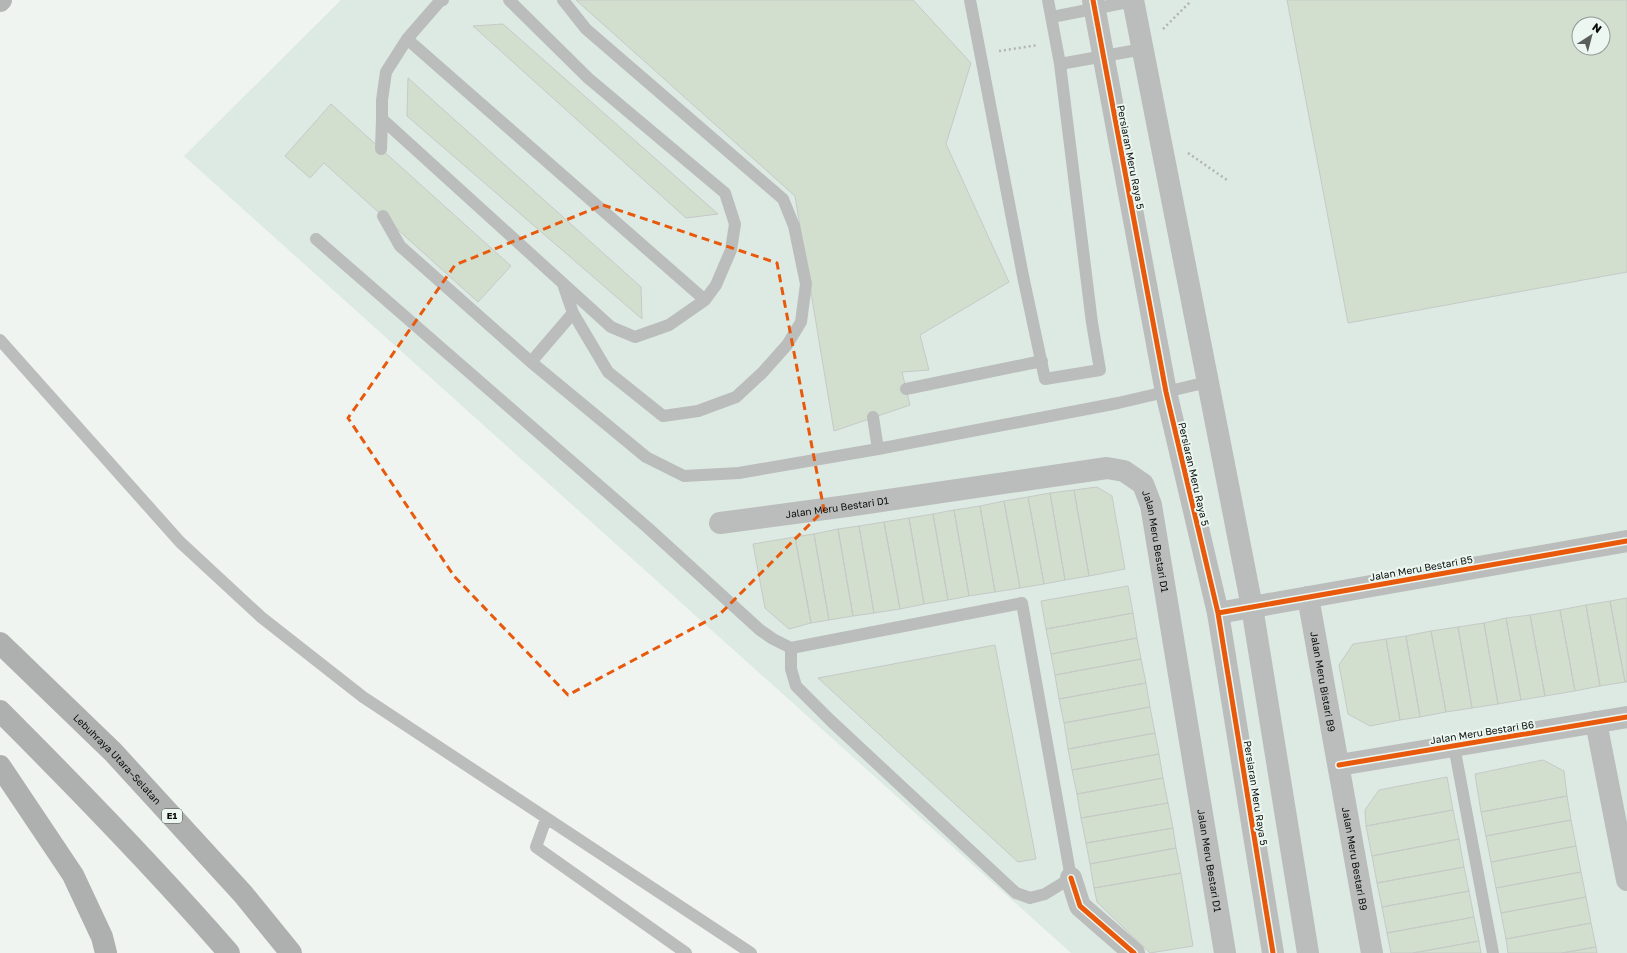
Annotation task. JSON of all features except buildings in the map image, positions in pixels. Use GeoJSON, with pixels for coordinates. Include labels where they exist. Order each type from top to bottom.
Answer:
{"type":"FeatureCollection","features":[{"type":"Feature","properties":{"kind":"highway","name":"Lebuhraya Utara–Selatan"},"geometry":{"type":"LineString","coordinates":[[0,643],[113,752],[243,894],[291,953]]}},
{"type":"Feature","properties":{"kind":"highway"},"geometry":{"type":"LineString","coordinates":[[0,711],[95,806],[176,891],[229,953]]}},
{"type":"Feature","properties":{"kind":"highway"},"geometry":{"type":"LineString","coordinates":[[0,766],[73,875],[102,937],[106,953]]}},
{"type":"Feature","properties":{"kind":"street"},"geometry":{"type":"LineString","coordinates":[[1133,0],[1252,607],[1308,953]]}},
{"type":"Feature","properties":{"kind":"street","name":"Persiaran Meru Raya 5"},"geometry":{"type":"LineString","coordinates":[[1094,4],[1166,392],[1218,613],[1273,953]]}},
{"type":"Feature","properties":{"kind":"street","name":"Jalan Meru Bestari D1"},"geometry":{"type":"LineString","coordinates":[[720,523],[1107,468],[1124,471],[1143,484],[1151,505],[1225,953]]}},
{"type":"Feature","properties":{"kind":"street","name":"Jalan Meru Bestari B5"},"geometry":{"type":"LineString","coordinates":[[1218,613],[1627,541]]}},
{"type":"Feature","properties":{"kind":"street","name":"Jalan Meru Bistari B9"},"geometry":{"type":"LineString","coordinates":[[1308,597],[1339,765]]}},
{"type":"Feature","properties":{"kind":"street","name":"Jalan Meru Bestari B6"},"geometry":{"type":"LineString","coordinates":[[1339,765],[1627,717]]}},
{"type":"Feature","properties":{"kind":"street"},"geometry":{"type":"LineString","coordinates":[[1596,722],[1627,880]]}},
{"type":"Feature","properties":{"kind":"street","name":"Jalan Meru Bestari B9"},"geometry":{"type":"LineString","coordinates":[[1339,765],[1372,953]]}},
{"type":"Feature","properties":{"kind":"street"},"geometry":{"type":"LineString","coordinates":[[1071,878],[1080,906],[1134,953]]}},
{"type":"Feature","properties":{"kind":"lane"},"geometry":{"type":"LineString","coordinates":[[381,149],[382,100],[386,72],[407,39],[440,1],[443,0]]}},
{"type":"Feature","properties":{"kind":"lane"},"geometry":{"type":"LineString","coordinates":[[382,118],[611,327],[634,337],[669,325],[705,300],[716,285],[731,250],[735,224],[725,193],[588,78],[509,0]]}},
{"type":"Feature","properties":{"kind":"lane"},"geometry":{"type":"LineString","coordinates":[[563,0],[586,29],[783,199],[794,226],[806,284],[801,322],[787,345],[762,373],[736,397],[698,411],[663,416],[608,372],[573,313],[563,283]]}},
{"type":"Feature","properties":{"kind":"lane"},"geometry":{"type":"LineString","coordinates":[[970,0],[1023,276],[1045,379],[1100,370],[1092,322],[1060,64],[1048,0]]}},
{"type":"Feature","properties":{"kind":"lane"},"geometry":{"type":"LineString","coordinates":[[1052,17],[1094,4],[1133,0]]}},
{"type":"Feature","properties":{"kind":"lane"},"geometry":{"type":"LineString","coordinates":[[407,39],[705,300]]}},
{"type":"Feature","properties":{"kind":"lane"},"geometry":{"type":"LineString","coordinates":[[1060,64],[1143,49]]}},
{"type":"Feature","properties":{"kind":"lane"},"geometry":{"type":"LineString","coordinates":[[382,216],[400,246],[531,362],[646,457],[684,476],[739,472],[878,449],[1118,403],[1208,382]]}},
{"type":"Feature","properties":{"kind":"lane"},"geometry":{"type":"LineString","coordinates":[[316,239],[648,528],[760,630],[773,639],[791,648],[1022,603],[1071,878],[1045,894],[1038,896],[1030,898],[1016,893],[830,720],[796,686],[791,670],[791,648]]}},
{"type":"Feature","properties":{"kind":"lane"},"geometry":{"type":"LineString","coordinates":[[531,362],[573,313]]}},
{"type":"Feature","properties":{"kind":"lane"},"geometry":{"type":"LineString","coordinates":[[0,340],[180,542],[262,617],[363,697],[751,953]]}},
{"type":"Feature","properties":{"kind":"lane"},"geometry":{"type":"LineString","coordinates":[[906,389],[1042,362]]}},
{"type":"Feature","properties":{"kind":"lane"},"geometry":{"type":"LineString","coordinates":[[873,417],[878,449]]}},
{"type":"Feature","properties":{"kind":"lane"},"geometry":{"type":"LineString","coordinates":[[1454,746],[1493,953]]}},
{"type":"Feature","properties":{"kind":"lane"},"geometry":{"type":"LineString","coordinates":[[546,819],[536,847],[686,953]]}},
{"type":"Feature","properties":{"kind":"path"},"geometry":{"type":"LineString","coordinates":[[1163,29],[1190,2]]}},
{"type":"Feature","properties":{"kind":"path"},"geometry":{"type":"LineString","coordinates":[[980,53],[1056,42]]}},
{"type":"Feature","properties":{"kind":"path"},"geometry":{"type":"LineString","coordinates":[[1186,152],[1227,180]]}},
{"type":"Feature","properties":{"kind":"highlighted area"},"geometry":{"type":"Polygon","coordinates":[[[603,205],[777,263],[824,510],[720,614],[568,695],[454,576],[348,418],[455,265],[603,205]]]}},
{"type":"Feature","properties":{"kind":"shaded area"},"geometry":{"type":"Polygon","coordinates":[[[341,0],[1627,0],[1627,953],[1071,953],[184,156],[341,0]]]}},
{"type":"Feature","properties":{"kind":"cycle path"},"geometry":{"type":"LineString","coordinates":[[1093,0],[1166,392],[1218,613],[1273,953]]}},
{"type":"Feature","properties":{"kind":"cycle path"},"geometry":{"type":"LineString","coordinates":[[1218,613],[1627,541]]}},
{"type":"Feature","properties":{"kind":"cycle path"},"geometry":{"type":"LineString","coordinates":[[1339,765],[1627,717]]}},
{"type":"Feature","properties":{"kind":"cycle path"},"geometry":{"type":"LineString","coordinates":[[1071,878],[1080,906],[1134,953]]}}]}
